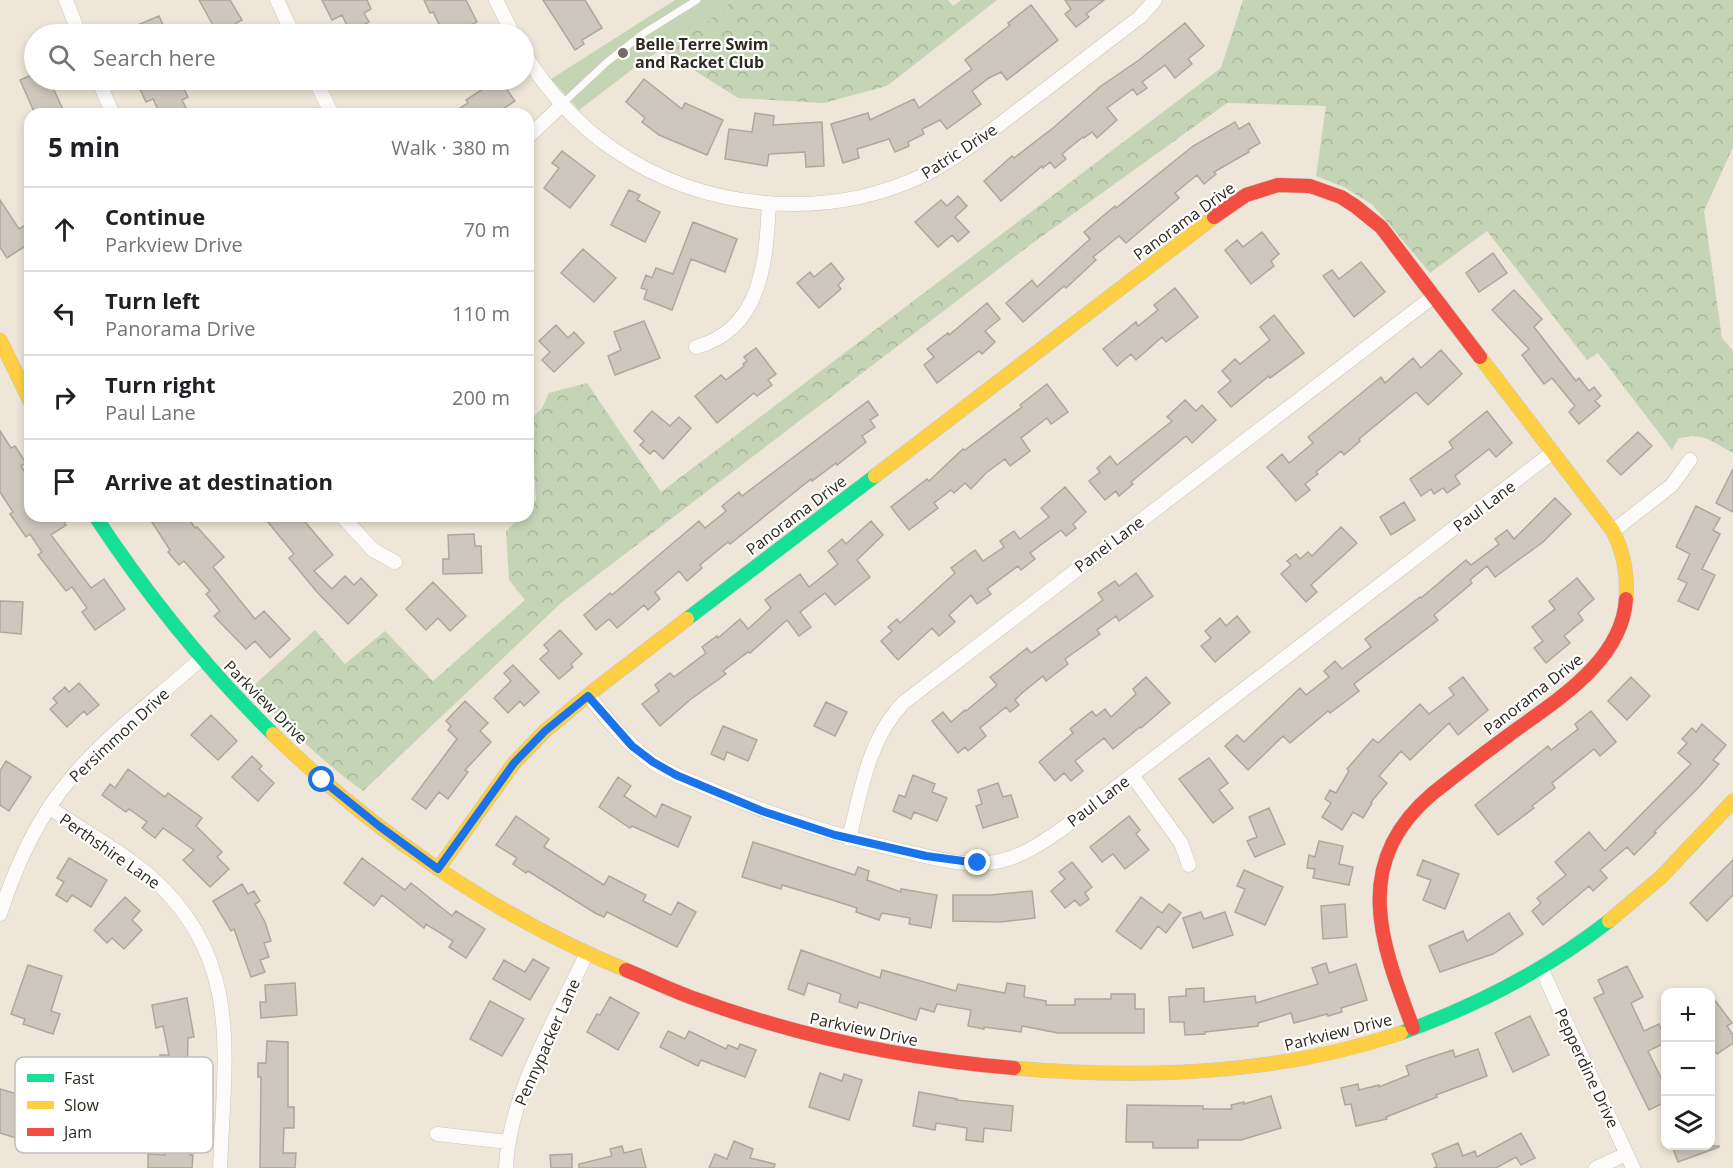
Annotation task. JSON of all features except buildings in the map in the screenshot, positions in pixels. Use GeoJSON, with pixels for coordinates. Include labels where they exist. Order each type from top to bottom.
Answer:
{"type":"FeatureCollection","features":[{"type":"Feature","properties":{"kind":"street"},"geometry":{"type":"LineString","coordinates":[[66,0],[75,24]]}},
{"type":"Feature","properties":{"kind":"street"},"geometry":{"type":"LineString","coordinates":[[277,0],[288,24]]}},
{"type":"Feature","properties":{"kind":"street"},"geometry":{"type":"LineString","coordinates":[[496,0],[508,24]]}},
{"type":"Feature","properties":{"kind":"street","name":"Patric Drive"},"geometry":{"type":"LineString","coordinates":[[534,67],[562,105],[613,149],[658,174],[714,194],[769,204],[823,203],[869,195],[898,186],[936,168],[991,131],[1131,24],[1147,11],[1155,0]]}},
{"type":"Feature","properties":{"kind":"street"},"geometry":{"type":"LineString","coordinates":[[102,90],[110,108]]}},
{"type":"Feature","properties":{"kind":"street"},"geometry":{"type":"LineString","coordinates":[[320,90],[329,108]]}},
{"type":"Feature","properties":{"kind":"street"},"geometry":{"type":"LineString","coordinates":[[534,131],[562,105]]}},
{"type":"Feature","properties":{"kind":"street","name":"Panorama Drive"},"geometry":{"type":"LineString","coordinates":[[438,869],[514,763],[545,731],[588,696],[1212,218],[1250,193],[1273,186],[1298,185],[1326,190],[1346,199],[1381,227],[1613,531],[1622,549],[1624,560],[1627,599],[1622,624],[1603,657],[1568,691],[1419,805],[1401,828],[1387,855],[1380,883],[1379,926],[1393,976],[1413,1028]]}},
{"type":"Feature","properties":{"kind":"street"},"geometry":{"type":"LineString","coordinates":[[696,347],[713,341],[727,332],[752,302],[758,288],[765,257],[769,204]]}},
{"type":"Feature","properties":{"kind":"street","name":"Panei Lane"},"geometry":{"type":"LineString","coordinates":[[849,839],[874,746],[886,722],[903,703],[1434,296]]}},
{"type":"Feature","properties":{"kind":"street"},"geometry":{"type":"LineString","coordinates":[[0,340],[24,389]]}},
{"type":"Feature","properties":{"kind":"street","name":"Paul Lane"},"geometry":{"type":"LineString","coordinates":[[588,696],[632,746],[663,768],[762,811],[849,839],[959,862],[1002,861],[1026,852],[1050,837],[1553,452]]}},
{"type":"Feature","properties":{"kind":"street"},"geometry":{"type":"LineString","coordinates":[[1613,531],[1672,485],[1690,460]]}},
{"type":"Feature","properties":{"kind":"street","name":"Parkview Drive"},"geometry":{"type":"LineString","coordinates":[[99,522],[135,576],[200,660],[257,720],[322,780],[438,869],[510,914],[654,984],[713,1006],[861,1048],[950,1062],[1046,1072],[1169,1072],[1260,1066],[1358,1047],[1413,1028],[1486,997],[1541,968],[1570,949],[1639,897],[1678,862],[1733,801]]}},
{"type":"Feature","properties":{"kind":"street"},"geometry":{"type":"LineString","coordinates":[[347,522],[370,547],[395,562]]}},
{"type":"Feature","properties":{"kind":"street","name":"Persimmon Drive"},"geometry":{"type":"LineString","coordinates":[[0,914],[21,858],[63,788],[110,739],[200,660]]}},
{"type":"Feature","properties":{"kind":"street"},"geometry":{"type":"LineString","coordinates":[[1132,775],[1181,843],[1189,865]]}},
{"type":"Feature","properties":{"kind":"street","name":"Perthshire Lane"},"geometry":{"type":"LineString","coordinates":[[50,808],[152,877],[180,906],[204,946],[216,975],[225,1023],[220,1168]]}},
{"type":"Feature","properties":{"kind":"street","name":"Pennypacker Lane"},"geometry":{"type":"LineString","coordinates":[[506,1168],[508,1142],[516,1109],[532,1068],[587,953]]}},
{"type":"Feature","properties":{"kind":"street","name":"Pepperdine Drive"},"geometry":{"type":"LineString","coordinates":[[1541,968],[1633,1168]]}},
{"type":"Feature","properties":{"kind":"street"},"geometry":{"type":"LineString","coordinates":[[437,1134],[508,1142]]}},
{"type":"Feature","properties":{"kind":"street"},"geometry":{"type":"LineString","coordinates":[[1596,1168],[1626,1154]]}},
{"type":"Feature","properties":{"kind":"lane"},"geometry":{"type":"LineString","coordinates":[[562,105],[607,62],[644,33],[697,0]]}},
{"type":"Feature","properties":{"kind":"green space","name":"Belle Terre Swim and Racket Club"},"geometry":{"type":"Polygon","coordinates":[[[675,0],[733,0],[701,27],[646,59],[579,110],[551,79],[675,0]]]}},
{"type":"Feature","properties":{"kind":"green space"},"geometry":{"type":"Polygon","coordinates":[[[733,0],[948,0],[953,6],[961,0],[997,0],[887,86],[824,103],[738,98],[660,49],[701,27],[733,0]]]}},
{"type":"Feature","properties":{"kind":"green space"},"geometry":{"type":"Polygon","coordinates":[[[1243,0],[1733,0],[1733,147],[1704,211],[1722,338],[1733,351],[1733,453],[1707,439],[1693,436],[1678,439],[1672,450],[1598,353],[1587,360],[1487,231],[1430,273],[1373,205],[1344,187],[1316,176],[1326,106],[1227,103],[1030,245],[562,602],[363,791],[304,742],[251,688],[315,630],[345,664],[385,631],[433,681],[525,600],[509,580],[506,531],[515,522],[534,522],[534,502],[536,500],[534,416],[542,408],[549,393],[587,383],[661,492],[1221,68],[1243,0]]]}},
{"type":"Feature","properties":{"kind":"traffic: fast"},"geometry":{"type":"LineString","coordinates":[[687,619],[875,476]]}},
{"type":"Feature","properties":{"kind":"traffic: fast"},"geometry":{"type":"LineString","coordinates":[[99,522],[178,630],[273,734]]}},
{"type":"Feature","properties":{"kind":"traffic: fast"},"geometry":{"type":"LineString","coordinates":[[1401,1033],[1456,1011],[1510,985],[1585,939],[1609,921]]}},
{"type":"Feature","properties":{"kind":"traffic: slow"},"geometry":{"type":"LineString","coordinates":[[875,476],[1214,217]]}},
{"type":"Feature","properties":{"kind":"traffic: slow"},"geometry":{"type":"LineString","coordinates":[[0,340],[24,389]]}},
{"type":"Feature","properties":{"kind":"traffic: slow"},"geometry":{"type":"LineString","coordinates":[[1480,357],[1613,531],[1624,564],[1626,599]]}},
{"type":"Feature","properties":{"kind":"traffic: slow"},"geometry":{"type":"LineString","coordinates":[[438,869],[514,763],[545,731],[687,619]]}},
{"type":"Feature","properties":{"kind":"traffic: slow"},"geometry":{"type":"LineString","coordinates":[[273,734],[352,805],[438,869],[483,898],[530,924],[626,970]]}},
{"type":"Feature","properties":{"kind":"traffic: slow"},"geometry":{"type":"LineString","coordinates":[[1609,921],[1661,877],[1733,801]]}},
{"type":"Feature","properties":{"kind":"traffic: slow"},"geometry":{"type":"LineString","coordinates":[[1014,1068],[1111,1073],[1209,1070],[1306,1058],[1401,1033]]}},
{"type":"Feature","properties":{"kind":"traffic: jam"},"geometry":{"type":"LineString","coordinates":[[1214,217],[1246,195],[1278,185],[1310,186],[1341,197],[1381,227],[1480,357]]}},
{"type":"Feature","properties":{"kind":"traffic: jam"},"geometry":{"type":"LineString","coordinates":[[1413,1028],[1383,935],[1380,905],[1382,876],[1390,848],[1406,821],[1432,794],[1583,678],[1612,642],[1622,622],[1626,599]]}},
{"type":"Feature","properties":{"kind":"traffic: jam"},"geometry":{"type":"LineString","coordinates":[[626,970],[732,1012],[811,1034],[932,1059],[1014,1068]]}},
{"type":"Feature","properties":{"kind":"place","name":"Belle Terre Swim and Racket Club"},"geometry":{"type":"Point","coordinates":[623,53]}},
{"type":"Feature","properties":{"kind":"route"},"geometry":{"type":"LineString","coordinates":[[322,780],[438,869],[514,763],[545,731],[588,696],[632,746],[653,762],[676,775],[783,819],[835,835],[926,856],[978,863]]}}]}
